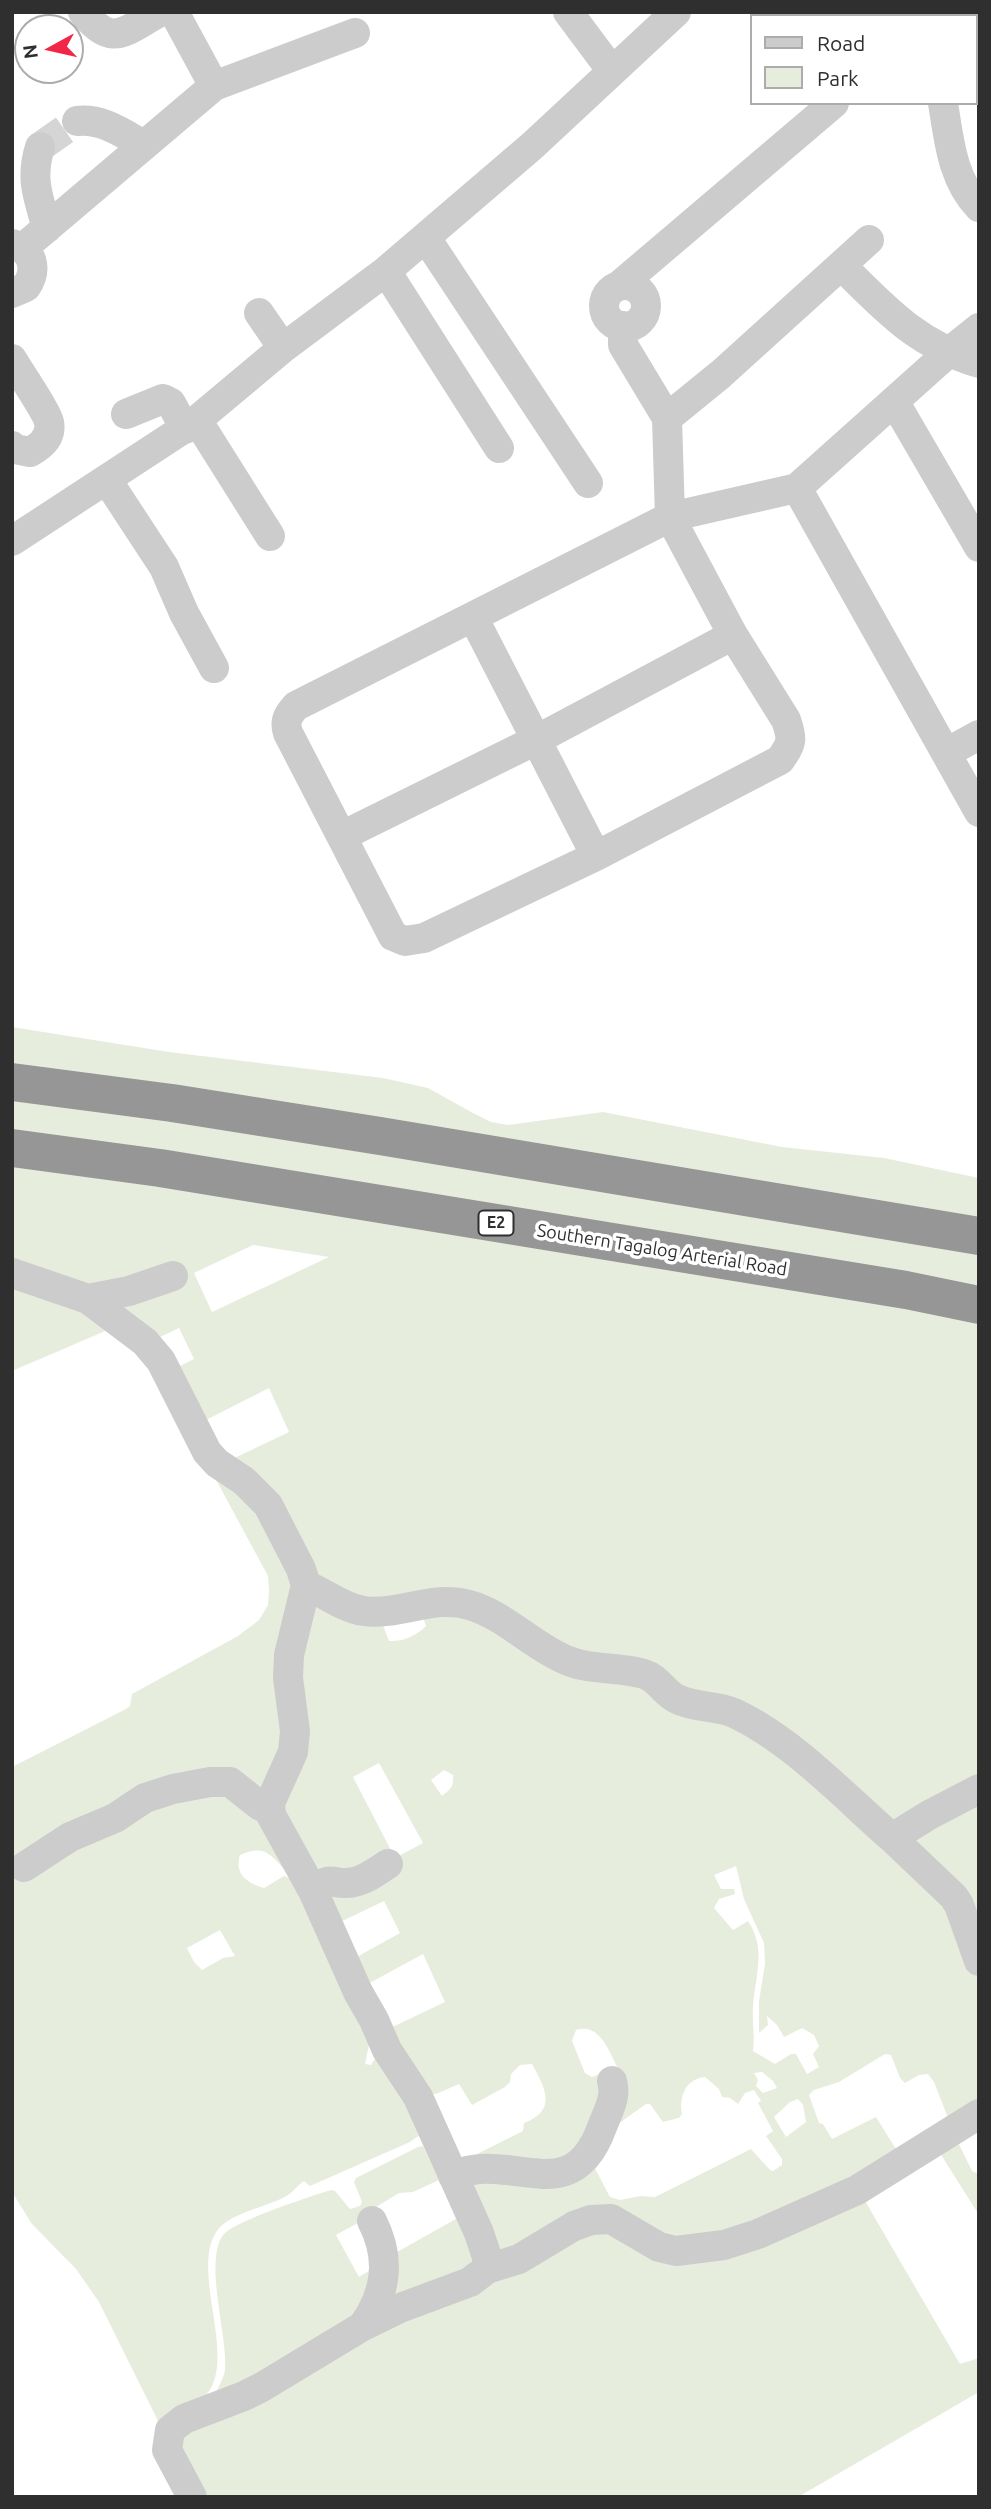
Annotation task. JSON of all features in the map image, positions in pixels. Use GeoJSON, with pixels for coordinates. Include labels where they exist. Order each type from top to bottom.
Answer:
{"type":"FeatureCollection","features":[{"type":"Feature","properties":{"kind":"highway"},"geometry":{"type":"LineString","coordinates":[[12,1082],[172,1103],[407,1140],[979,1236]]}},
{"type":"Feature","properties":{"kind":"highway","name":"Southern Tagalog Arterial Road"},"geometry":{"type":"LineString","coordinates":[[12,1148],[160,1168],[893,1288],[979,1305]]}},
{"type":"Feature","properties":{"kind":"street"},"geometry":{"type":"LineString","coordinates":[[83,12],[97,29],[110,35],[123,32],[160,12]]}},
{"type":"Feature","properties":{"kind":"street"},"geometry":{"type":"LineString","coordinates":[[169,12],[175,14],[214,86]]}},
{"type":"Feature","properties":{"kind":"street"},"geometry":{"type":"LineString","coordinates":[[568,12],[612,71]]}},
{"type":"Feature","properties":{"kind":"street"},"geometry":{"type":"LineString","coordinates":[[16,531],[107,480],[191,424],[283,348],[386,271],[532,146],[676,12]]}},
{"type":"Feature","properties":{"kind":"street"},"geometry":{"type":"LineString","coordinates":[[12,293],[26,287],[33,271],[29,254],[17,246],[47,228],[214,86],[355,33]]}},
{"type":"Feature","properties":{"kind":"street"},"geometry":{"type":"LineString","coordinates":[[832,105],[620,285],[633,286],[643,295],[645,301],[641,320],[623,327],[623,345],[667,418],[670,517],[733,635],[786,720],[791,733],[791,746],[780,760],[596,856],[424,937],[405,941],[393,936],[288,733],[285,726],[289,713],[296,706],[670,517],[797,488],[979,328]]}},
{"type":"Feature","properties":{"kind":"street"},"geometry":{"type":"LineString","coordinates":[[943,105],[956,170],[961,184],[979,207]]}},
{"type":"Feature","properties":{"kind":"street"},"geometry":{"type":"LineString","coordinates":[[77,121],[103,123],[144,145]]}},
{"type":"Feature","properties":{"kind":"street"},"geometry":{"type":"LineString","coordinates":[[40,147],[34,166],[35,189],[47,228]]}},
{"type":"Feature","properties":{"kind":"street"},"geometry":{"type":"LineString","coordinates":[[426,238],[587,483]]}},
{"type":"Feature","properties":{"kind":"street"},"geometry":{"type":"LineString","coordinates":[[667,418],[721,374],[869,240]]}},
{"type":"Feature","properties":{"kind":"street"},"geometry":{"type":"LineString","coordinates":[[842,266],[893,317],[926,340],[979,363]]}},
{"type":"Feature","properties":{"kind":"street"},"geometry":{"type":"LineString","coordinates":[[386,271],[499,448]]}},
{"type":"Feature","properties":{"kind":"street"},"geometry":{"type":"LineString","coordinates":[[259,313],[283,348]]}},
{"type":"Feature","properties":{"kind":"street"},"geometry":{"type":"LineString","coordinates":[[12,359],[49,421],[48,436],[40,447],[30,452],[12,446]]}},
{"type":"Feature","properties":{"kind":"street"},"geometry":{"type":"LineString","coordinates":[[126,414],[163,399],[171,403],[191,424],[270,536]]}},
{"type":"Feature","properties":{"kind":"street"},"geometry":{"type":"LineString","coordinates":[[894,401],[979,547]]}},
{"type":"Feature","properties":{"kind":"street"},"geometry":{"type":"LineString","coordinates":[[107,480],[164,567],[184,613],[214,668]]}},
{"type":"Feature","properties":{"kind":"street"},"geometry":{"type":"LineString","coordinates":[[797,488],[979,812]]}},
{"type":"Feature","properties":{"kind":"street"},"geometry":{"type":"LineString","coordinates":[[473,617],[596,856]]}},
{"type":"Feature","properties":{"kind":"street"},"geometry":{"type":"LineString","coordinates":[[342,836],[536,740],[733,635]]}},
{"type":"Feature","properties":{"kind":"street"},"geometry":{"type":"LineString","coordinates":[[946,753],[979,735]]}},
{"type":"Feature","properties":{"kind":"street"},"geometry":{"type":"LineString","coordinates":[[12,1273],[88,1299],[145,1342],[162,1361],[207,1452],[217,1463],[256,1491],[273,1513],[304,1577],[306,1585],[289,1656],[288,1678],[295,1731],[293,1752],[272,1797],[270,1810],[273,1821],[313,1891],[387,2050],[412,2085],[484,2244],[487,2269]]}},
{"type":"Feature","properties":{"kind":"street"},"geometry":{"type":"LineString","coordinates":[[88,1299],[130,1291],[173,1276]]}},
{"type":"Feature","properties":{"kind":"street"},"geometry":{"type":"LineString","coordinates":[[306,1585],[340,1603],[366,1611],[449,1602],[467,1604],[497,1618],[562,1659],[589,1668],[645,1674],[679,1700],[726,1709],[737,1714],[801,1757],[954,1897],[979,1961]]}},
{"type":"Feature","properties":{"kind":"street"},"geometry":{"type":"LineString","coordinates":[[23,1867],[70,1837],[114,1818],[145,1798],[173,1789],[211,1782],[230,1782],[259,1805],[270,1810]]}},
{"type":"Feature","properties":{"kind":"street"},"geometry":{"type":"LineString","coordinates":[[892,1838],[929,1815],[979,1790]]}},
{"type":"Feature","properties":{"kind":"street"},"geometry":{"type":"LineString","coordinates":[[313,1891],[328,1880],[356,1881],[370,1876],[388,1864]]}},
{"type":"Feature","properties":{"kind":"street"},"geometry":{"type":"LineString","coordinates":[[453,2176],[472,2169],[551,2175],[570,2169],[587,2155],[597,2141],[614,2097],[612,2081]]}},
{"type":"Feature","properties":{"kind":"street"},"geometry":{"type":"LineString","coordinates":[[192,2497],[167,2450],[168,2436],[173,2427],[184,2419],[253,2392],[363,2326],[400,2308],[477,2279],[487,2269],[519,2259],[574,2226],[599,2219],[611,2219],[620,2223],[668,2250],[686,2251],[724,2245],[758,2234],[877,2179],[979,2114]]}},
{"type":"Feature","properties":{"kind":"street"},"geometry":{"type":"LineString","coordinates":[[363,2326],[376,2304],[384,2269],[383,2243],[372,2221]]}},
{"type":"Feature","properties":{"kind":"green space"},"geometry":{"type":"Polygon","coordinates":[[[12,1027],[169,1052],[383,1078],[428,1088],[491,1122],[508,1125],[603,1112],[782,1147],[884,1158],[979,1178],[979,1220],[496,1137],[12,1063],[12,1027]]]}},
{"type":"Feature","properties":{"kind":"green space"},"geometry":{"type":"Polygon","coordinates":[[[12,1093],[979,1247],[979,1291],[12,1134],[12,1093]]]}},
{"type":"Feature","properties":{"kind":"green space"},"geometry":{"type":"Polygon","coordinates":[[[12,1161],[979,1319],[979,1949],[967,1908],[820,1765],[589,1662],[493,1608],[402,1604],[328,1591],[224,1463],[289,1432],[269,1388],[204,1421],[163,1355],[12,1268],[12,1161]],[[253,1245],[194,1273],[212,1312],[329,1257],[253,1245]],[[179,1328],[160,1337],[176,1368],[194,1359],[179,1328]]]}},
{"type":"Feature","properties":{"kind":"green space"},"geometry":{"type":"Polygon","coordinates":[[[12,1278],[117,1326],[12,1371],[12,1278]]]}},
{"type":"Feature","properties":{"kind":"green space"},"geometry":{"type":"Polygon","coordinates":[[[207,1463],[237,1483],[295,1571],[290,1730],[272,1789],[207,1787],[254,1808],[285,1870],[270,1855],[255,1851],[240,1855],[240,1872],[247,1880],[264,1888],[284,1876],[294,1880],[358,2001],[369,2045],[365,2064],[371,2065],[380,2051],[421,2134],[410,2142],[310,2186],[304,2181],[288,2195],[240,2214],[223,2224],[210,2247],[208,2265],[218,2352],[217,2372],[211,2388],[201,2400],[162,2429],[99,2302],[76,2269],[32,2224],[12,2192],[12,1767],[124,1710],[130,1706],[132,1694],[238,1636],[259,1620],[268,1605],[268,1576],[207,1463]],[[220,1930],[187,1948],[194,1962],[202,1970],[223,1958],[235,1956],[220,1930]]]}},
{"type":"Feature","properties":{"kind":"green space"},"geometry":{"type":"Polygon","coordinates":[[[309,1595],[349,1612],[381,1620],[389,1641],[404,1639],[422,1630],[426,1626],[422,1614],[429,1609],[447,1607],[477,1613],[540,1654],[573,1670],[644,1678],[677,1706],[732,1716],[757,1732],[824,1784],[941,1892],[954,1910],[979,1983],[979,2103],[950,2123],[934,2082],[928,2074],[919,2075],[905,2083],[900,2078],[891,2055],[885,2054],[839,2082],[814,2090],[809,2095],[819,2123],[823,2124],[832,2139],[876,2117],[901,2157],[863,2181],[730,2238],[692,2242],[666,2239],[604,2213],[575,2220],[524,2252],[497,2258],[465,2175],[467,2174],[549,2178],[564,2175],[589,2157],[610,2197],[620,2200],[641,2196],[655,2197],[751,2149],[773,2171],[782,2165],[782,2159],[766,2136],[773,2131],[754,2090],[745,2093],[738,2104],[730,2098],[722,2097],[719,2089],[705,2077],[688,2085],[683,2095],[682,2114],[679,2118],[663,2122],[650,2104],[646,2104],[615,2126],[613,2124],[607,2128],[616,2100],[613,2072],[618,2069],[603,2040],[592,2030],[584,2029],[576,2030],[572,2041],[585,2073],[592,2077],[608,2074],[600,2120],[587,2149],[565,2168],[549,2171],[501,2165],[463,2166],[461,2162],[523,2131],[524,2123],[535,2118],[545,2105],[544,2090],[532,2064],[520,2065],[511,2074],[510,2082],[505,2087],[472,2105],[459,2084],[436,2094],[424,2094],[413,2074],[395,2053],[386,2030],[445,2002],[423,1954],[366,1985],[353,1959],[400,1933],[384,1901],[334,1925],[280,1816],[282,1791],[299,1750],[292,1654],[309,1595]],[[379,1763],[353,1777],[395,1858],[423,1843],[379,1763]],[[444,1770],[431,1780],[442,1796],[451,1787],[453,1775],[444,1770]],[[736,1866],[714,1875],[721,1889],[734,1889],[735,1894],[719,1899],[714,1908],[733,1930],[748,1921],[757,1942],[753,2051],[775,2064],[791,2054],[796,2054],[807,2074],[819,2067],[813,2054],[819,2046],[814,2035],[802,2028],[784,2037],[777,2025],[767,2016],[768,2025],[759,2033],[759,2001],[765,1964],[764,1943],[744,1899],[736,1866]],[[762,2072],[754,2073],[758,2080],[756,2086],[763,2093],[777,2088],[762,2072]],[[798,2099],[790,2102],[774,2117],[786,2137],[806,2122],[803,2105],[798,2099]]]}},
{"type":"Feature","properties":{"kind":"green space"},"geometry":{"type":"Polygon","coordinates":[[[956,2138],[972,2171],[979,2174],[979,2215],[938,2150],[956,2138]]]}},
{"type":"Feature","properties":{"kind":"green space"},"geometry":{"type":"Polygon","coordinates":[[[423,2146],[439,2180],[413,2192],[399,2193],[376,2207],[374,2214],[336,2235],[359,2277],[370,2270],[363,2317],[212,2400],[225,2370],[216,2258],[219,2243],[226,2232],[260,2215],[331,2190],[335,2191],[350,2209],[360,2206],[362,2202],[354,2182],[356,2178],[423,2146]]]}},
{"type":"Feature","properties":{"kind":"green space"},"geometry":{"type":"Polygon","coordinates":[[[861,2194],[960,2364],[979,2358],[979,2392],[798,2497],[200,2497],[174,2439],[177,2431],[595,2225],[655,2253],[861,2194]]]}},
{"type":"Feature","properties":{"kind":"green space"},"geometry":{"type":"Polygon","coordinates":[[[461,2216],[479,2266],[390,2308],[390,2256],[461,2216]]]}},
{"type":"Feature","properties":{"kind":"tunnel"},"geometry":{"type":"LineString","coordinates":[[40,147],[77,121]]}}]}
